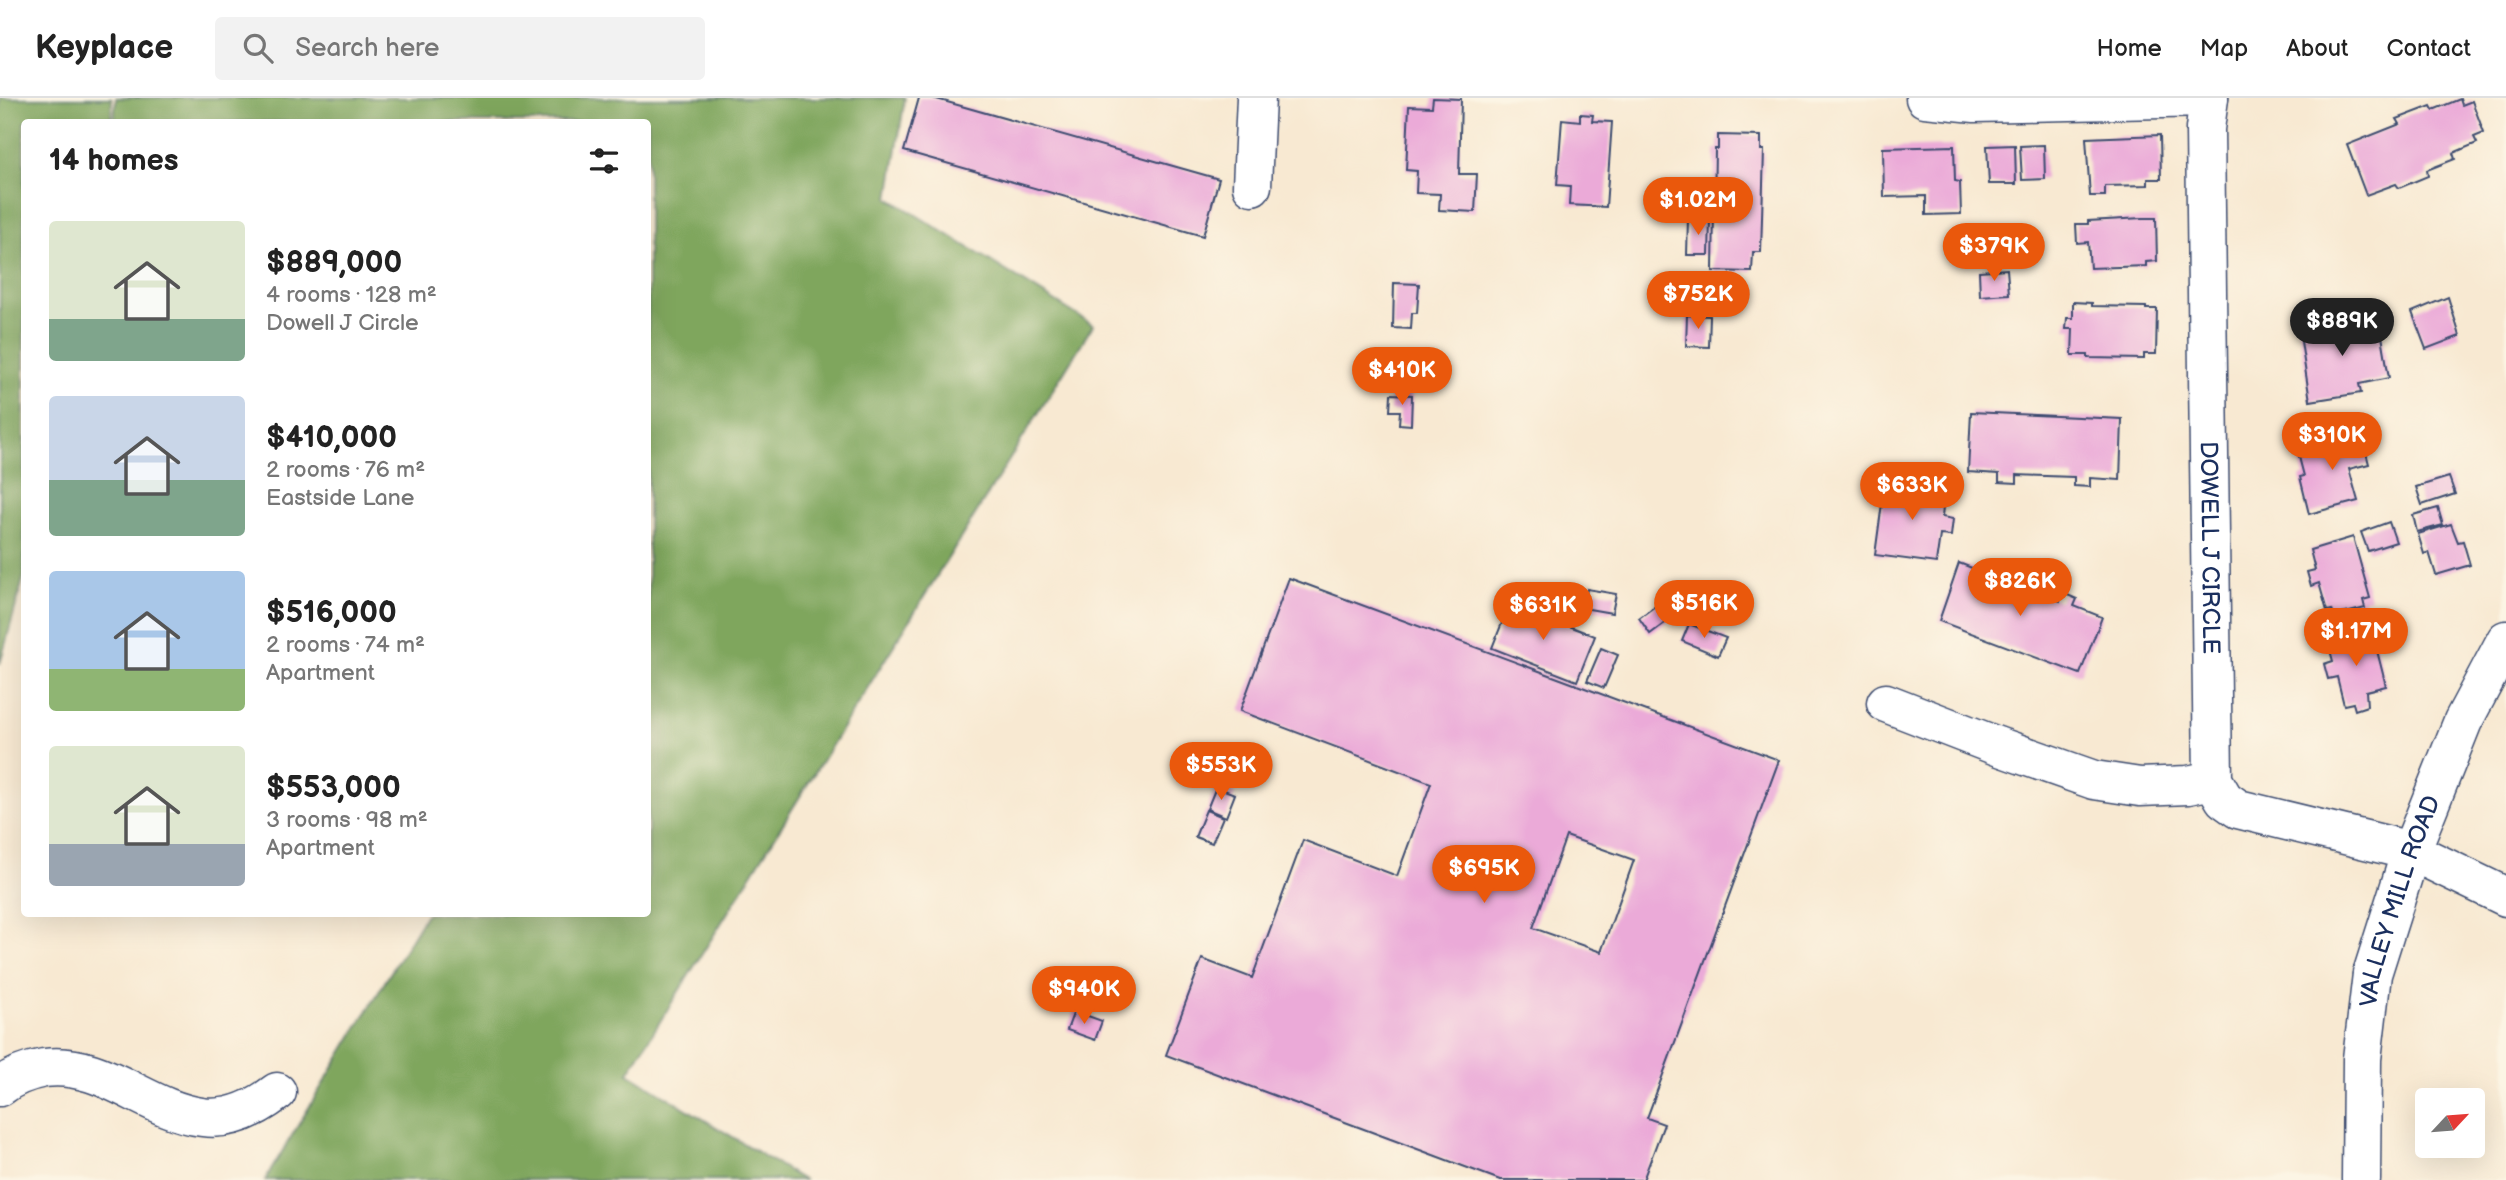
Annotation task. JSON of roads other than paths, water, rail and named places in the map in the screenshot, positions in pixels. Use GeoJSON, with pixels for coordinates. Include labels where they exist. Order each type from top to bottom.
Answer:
{"type":"FeatureCollection","features":[{"type":"Feature","properties":{"kind":"street"},"geometry":{"type":"LineString","coordinates":[[1252,186],[1256,98]]}},
{"type":"Feature","properties":{"kind":"street"},"geometry":{"type":"LineString","coordinates":[[1925,98],[1975,103],[2209,98]]}},
{"type":"Feature","properties":{"kind":"street","name":"DOWELL J CIRCLE"},"geometry":{"type":"LineString","coordinates":[[2209,98],[2205,129],[2213,780]]}},
{"type":"Feature","properties":{"kind":"street","name":"VALLEY MILL ROAD"},"geometry":{"type":"LineString","coordinates":[[2361,1180],[2362,1059],[2372,974],[2411,851],[2463,721],[2506,640]]}},
{"type":"Feature","properties":{"kind":"street"},"geometry":{"type":"LineString","coordinates":[[1885,703],[2094,780],[2140,787],[2188,785],[2213,780],[2224,799],[2238,809],[2411,851],[2506,897]]}},
{"type":"Feature","properties":{"kind":"street"},"geometry":{"type":"LineString","coordinates":[[0,1087],[31,1070],[59,1066],[88,1070],[175,1111],[203,1118],[237,1115],[258,1106],[276,1092]]}}]}
